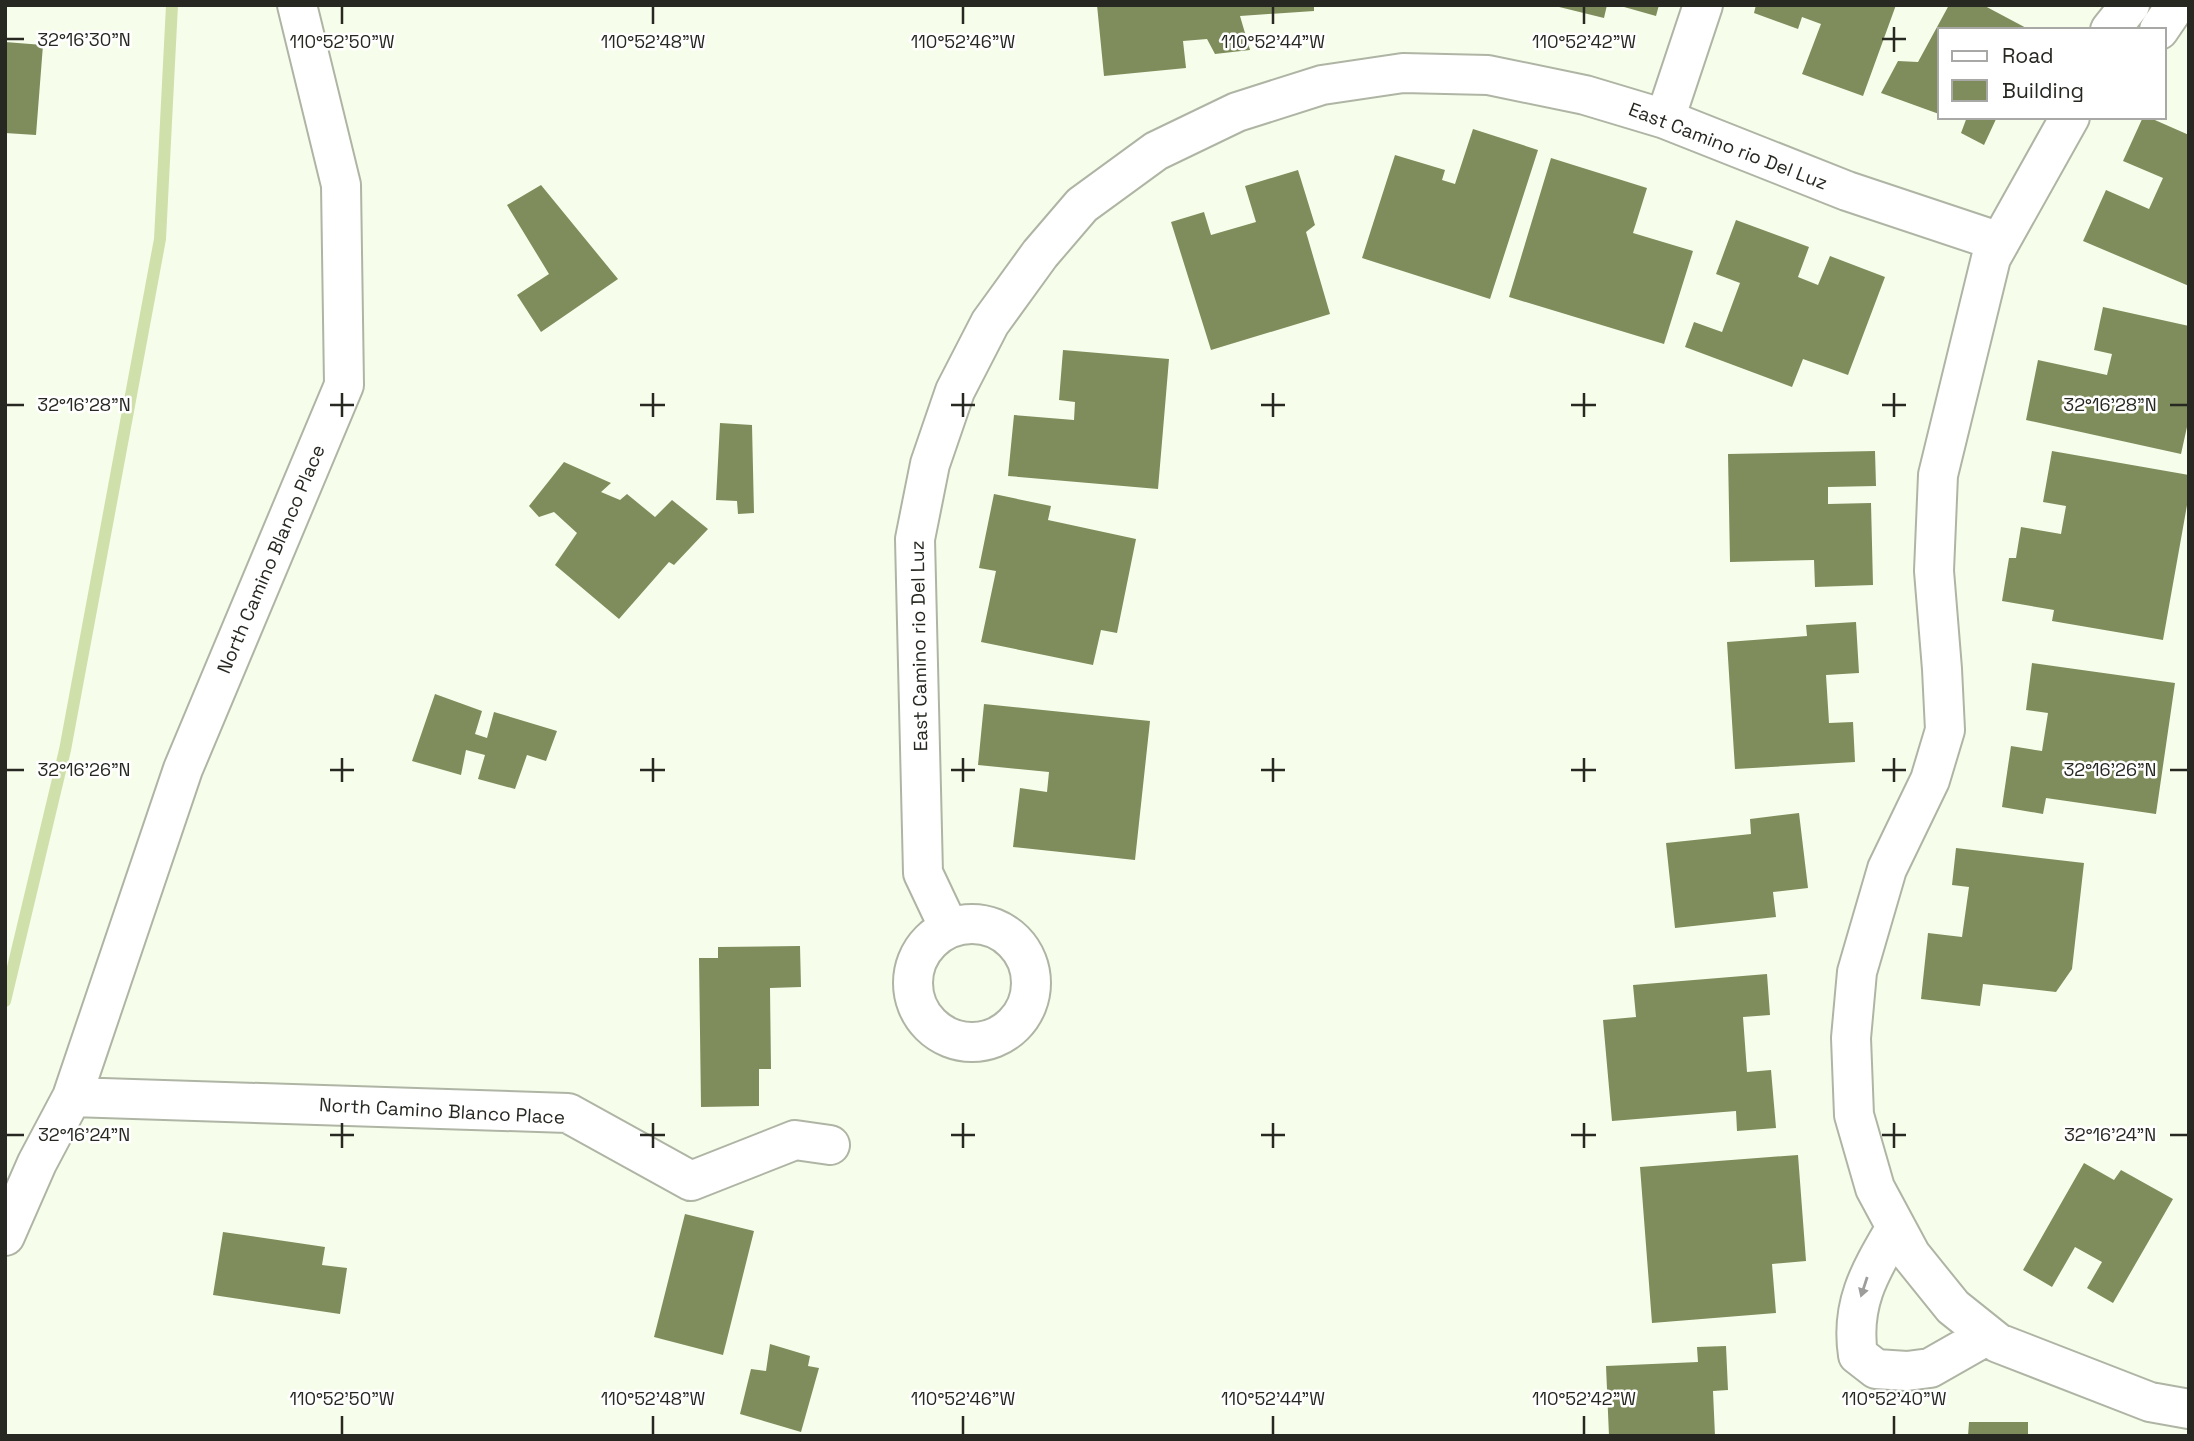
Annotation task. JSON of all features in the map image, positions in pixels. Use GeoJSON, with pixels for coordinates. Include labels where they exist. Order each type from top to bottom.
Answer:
{"type":"FeatureCollection","features":[{"type":"Feature","properties":{"kind":"street","name":"North Camino Blanco Place"},"geometry":{"type":"LineString","coordinates":[[5,1236],[37,1163],[72,1097],[183,769],[344,385],[341,186],[297,5]]}},
{"type":"Feature","properties":{"kind":"street"},"geometry":{"type":"LineString","coordinates":[[1665,119],[1703,5]]}},
{"type":"Feature","properties":{"kind":"street"},"geometry":{"type":"LineString","coordinates":[[2112,28],[2130,5]]}},
{"type":"Feature","properties":{"kind":"street"},"geometry":{"type":"LineString","coordinates":[[2160,28],[2176,5]]}},
{"type":"Feature","properties":{"kind":"street","name":"East Camino rio Del Luz"},"geometry":{"type":"LineString","coordinates":[[949,928],[923,873],[915,538],[930,464],[955,391],[990,323],[1040,254],[1082,205],[1156,151],[1237,112],[1322,85],[1403,73],[1488,75],[1585,95],[1665,119],[1847,191],[2000,242]]}},
{"type":"Feature","properties":{"kind":"street"},"geometry":{"type":"LineString","coordinates":[[2069,119],[1991,258],[1938,475],[1934,571],[1945,730],[1930,780],[1887,869],[1857,972],[1851,1038],[1854,1115],[1875,1188],[1910,1255],[1953,1307],[1998,1343],[2150,1402],[2189,1409]]}},
{"type":"Feature","properties":{"kind":"street","name":"North Camino Blanco Place"},"geometry":{"type":"LineString","coordinates":[[72,1097],[568,1113],[691,1181],[795,1140],[830,1145]]}},
{"type":"Feature","properties":{"kind":"street"},"geometry":{"type":"LineString","coordinates":[[1896,1227],[1868,1277],[1859,1303],[1855,1333],[1858,1355],[1876,1369],[1907,1371],[1930,1368],[1988,1335]]}},
{"type":"Feature","properties":{"kind":"building"},"geometry":{"type":"Polygon","coordinates":[[[1097,5],[1314,5],[1314,11],[1240,16],[1250,50],[1215,54],[1207,39],[1183,41],[1186,68],[1104,76],[1097,5]]]}},
{"type":"Feature","properties":{"kind":"building"},"geometry":{"type":"Polygon","coordinates":[[[1551,5],[1607,5],[1604,18],[1551,5]]]}},
{"type":"Feature","properties":{"kind":"building"},"geometry":{"type":"Polygon","coordinates":[[[1617,5],[1659,5],[1656,16],[1617,5]]]}},
{"type":"Feature","properties":{"kind":"building"},"geometry":{"type":"Polygon","coordinates":[[[1756,5],[1896,5],[1863,96],[1802,74],[1821,24],[1802,17],[1798,29],[1754,13],[1756,5]]]}},
{"type":"Feature","properties":{"kind":"building"},"geometry":{"type":"Polygon","coordinates":[[[1949,5],[1983,5],[2026,28],[1938,28],[1938,114],[1881,93],[1898,61],[1918,62],[1949,5]]]}},
{"type":"Feature","properties":{"kind":"building"},"geometry":{"type":"Polygon","coordinates":[[[5,42],[43,45],[36,135],[5,133],[5,42]]]}},
{"type":"Feature","properties":{"kind":"building"},"geometry":{"type":"Polygon","coordinates":[[[1966,119],[1996,119],[1984,145],[1961,133],[1966,119]]]}},
{"type":"Feature","properties":{"kind":"building"},"geometry":{"type":"Polygon","coordinates":[[[2142,119],[2153,119],[2189,135],[2189,286],[2083,241],[2106,190],[2149,209],[2163,178],[2123,161],[2142,119]]]}},
{"type":"Feature","properties":{"kind":"building"},"geometry":{"type":"Polygon","coordinates":[[[1473,129],[1538,150],[1490,299],[1362,258],[1395,155],[1445,170],[1442,180],[1455,184],[1473,129]]]}},
{"type":"Feature","properties":{"kind":"building"},"geometry":{"type":"Polygon","coordinates":[[[1551,158],[1647,188],[1633,233],[1693,251],[1664,344],[1509,297],[1551,158]]]}},
{"type":"Feature","properties":{"kind":"building"},"geometry":{"type":"Polygon","coordinates":[[[1298,170],[1315,225],[1306,232],[1330,314],[1211,350],[1171,222],[1204,212],[1211,235],[1256,222],[1245,186],[1298,170]]]}},
{"type":"Feature","properties":{"kind":"building"},"geometry":{"type":"Polygon","coordinates":[[[541,185],[618,279],[541,332],[517,295],[549,274],[507,205],[541,185]]]}},
{"type":"Feature","properties":{"kind":"building"},"geometry":{"type":"Polygon","coordinates":[[[1736,220],[1809,247],[1798,277],[1818,285],[1830,256],[1885,277],[1848,375],[1803,359],[1792,387],[1685,347],[1694,322],[1722,332],[1740,283],[1716,274],[1736,220]]]}},
{"type":"Feature","properties":{"kind":"building"},"geometry":{"type":"Polygon","coordinates":[[[2103,307],[2189,326],[2189,418],[2181,454],[2026,420],[2038,360],[2107,375],[2112,354],[2094,350],[2103,307]]]}},
{"type":"Feature","properties":{"kind":"building"},"geometry":{"type":"Polygon","coordinates":[[[1063,350],[1169,359],[1158,489],[1008,476],[1014,415],[1074,420],[1075,402],[1059,400],[1063,350]]]}},
{"type":"Feature","properties":{"kind":"building"},"geometry":{"type":"Polygon","coordinates":[[[720,423],[752,425],[754,513],[738,514],[737,501],[716,500],[720,423]]]}},
{"type":"Feature","properties":{"kind":"building"},"geometry":{"type":"Polygon","coordinates":[[[1875,451],[1876,486],[1828,487],[1828,504],[1871,503],[1873,585],[1815,587],[1814,560],[1730,562],[1728,454],[1875,451]]]}},
{"type":"Feature","properties":{"kind":"building"},"geometry":{"type":"Polygon","coordinates":[[[2052,451],[2189,475],[2189,494],[2163,640],[2052,621],[2054,610],[2002,601],[2009,558],[2016,558],[2021,527],[2061,534],[2066,506],[2043,502],[2052,451]]]}},
{"type":"Feature","properties":{"kind":"building"},"geometry":{"type":"Polygon","coordinates":[[[564,462],[611,483],[601,492],[620,500],[627,494],[655,517],[672,500],[708,529],[674,565],[669,562],[619,619],[555,565],[577,533],[554,512],[539,517],[529,506],[564,462]]]}},
{"type":"Feature","properties":{"kind":"building"},"geometry":{"type":"Polygon","coordinates":[[[994,494],[1051,506],[1048,520],[1136,539],[1117,633],[1101,630],[1093,665],[981,642],[996,571],[979,568],[994,494]]]}},
{"type":"Feature","properties":{"kind":"building"},"geometry":{"type":"Polygon","coordinates":[[[1856,622],[1859,673],[1826,675],[1829,723],[1853,722],[1855,762],[1735,769],[1727,642],[1807,636],[1806,625],[1856,622]]]}},
{"type":"Feature","properties":{"kind":"building"},"geometry":{"type":"Polygon","coordinates":[[[2032,663],[2175,683],[2156,814],[2046,798],[2043,814],[2002,807],[2011,746],[2042,751],[2048,713],[2026,710],[2032,663]]]}},
{"type":"Feature","properties":{"kind":"building"},"geometry":{"type":"Polygon","coordinates":[[[435,694],[482,711],[475,734],[487,738],[494,712],[557,731],[546,761],[527,755],[515,789],[478,779],[485,755],[466,750],[461,775],[412,761],[435,694]]]}},
{"type":"Feature","properties":{"kind":"building"},"geometry":{"type":"Polygon","coordinates":[[[984,704],[1150,721],[1135,860],[1013,847],[1020,788],[1047,792],[1049,772],[978,765],[984,704]]]}},
{"type":"Feature","properties":{"kind":"building"},"geometry":{"type":"Polygon","coordinates":[[[1799,813],[1808,888],[1773,892],[1776,917],[1675,928],[1666,843],[1751,834],[1750,819],[1799,813]]]}},
{"type":"Feature","properties":{"kind":"building"},"geometry":{"type":"Polygon","coordinates":[[[1956,848],[2084,863],[2072,969],[2056,992],[1983,984],[1980,1006],[1921,999],[1928,933],[1962,937],[1969,887],[1952,885],[1956,848]]]}},
{"type":"Feature","properties":{"kind":"building"},"geometry":{"type":"Polygon","coordinates":[[[800,946],[801,987],[770,988],[771,1069],[759,1069],[759,1106],[701,1107],[699,958],[718,958],[718,947],[800,946]]]}},
{"type":"Feature","properties":{"kind":"building"},"geometry":{"type":"Polygon","coordinates":[[[1767,974],[1770,1015],[1743,1017],[1747,1072],[1771,1070],[1776,1128],[1737,1131],[1736,1111],[1612,1121],[1603,1020],[1636,1017],[1633,985],[1767,974]]]}},
{"type":"Feature","properties":{"kind":"building"},"geometry":{"type":"Polygon","coordinates":[[[1798,1155],[1806,1261],[1772,1264],[1776,1313],[1652,1323],[1640,1167],[1798,1155]]]}},
{"type":"Feature","properties":{"kind":"building"},"geometry":{"type":"Polygon","coordinates":[[[2084,1163],[2114,1180],[2121,1170],[2173,1199],[2113,1303],[2087,1288],[2102,1262],[2075,1247],[2052,1287],[2023,1270],[2084,1163]]]}},
{"type":"Feature","properties":{"kind":"building"},"geometry":{"type":"Polygon","coordinates":[[[685,1214],[754,1231],[723,1355],[654,1337],[685,1214]]]}},
{"type":"Feature","properties":{"kind":"building"},"geometry":{"type":"Polygon","coordinates":[[[223,1232],[325,1247],[322,1265],[347,1268],[340,1314],[213,1295],[223,1232]]]}},
{"type":"Feature","properties":{"kind":"building"},"geometry":{"type":"Polygon","coordinates":[[[770,1344],[810,1356],[808,1366],[819,1368],[801,1432],[740,1414],[751,1369],[766,1371],[770,1344]]]}},
{"type":"Feature","properties":{"kind":"building"},"geometry":{"type":"Polygon","coordinates":[[[1726,1346],[1728,1390],[1713,1391],[1715,1436],[1609,1436],[1606,1366],[1698,1362],[1697,1347],[1726,1346]]]}},
{"type":"Feature","properties":{"kind":"building"},"geometry":{"type":"Polygon","coordinates":[[[1969,1422],[2028,1422],[2028,1436],[1968,1436],[1969,1422]]]}},
{"type":"Feature","properties":{"kind":"waterway"},"geometry":{"type":"LineString","coordinates":[[5,1001],[65,750],[160,239],[172,5]]}}]}
